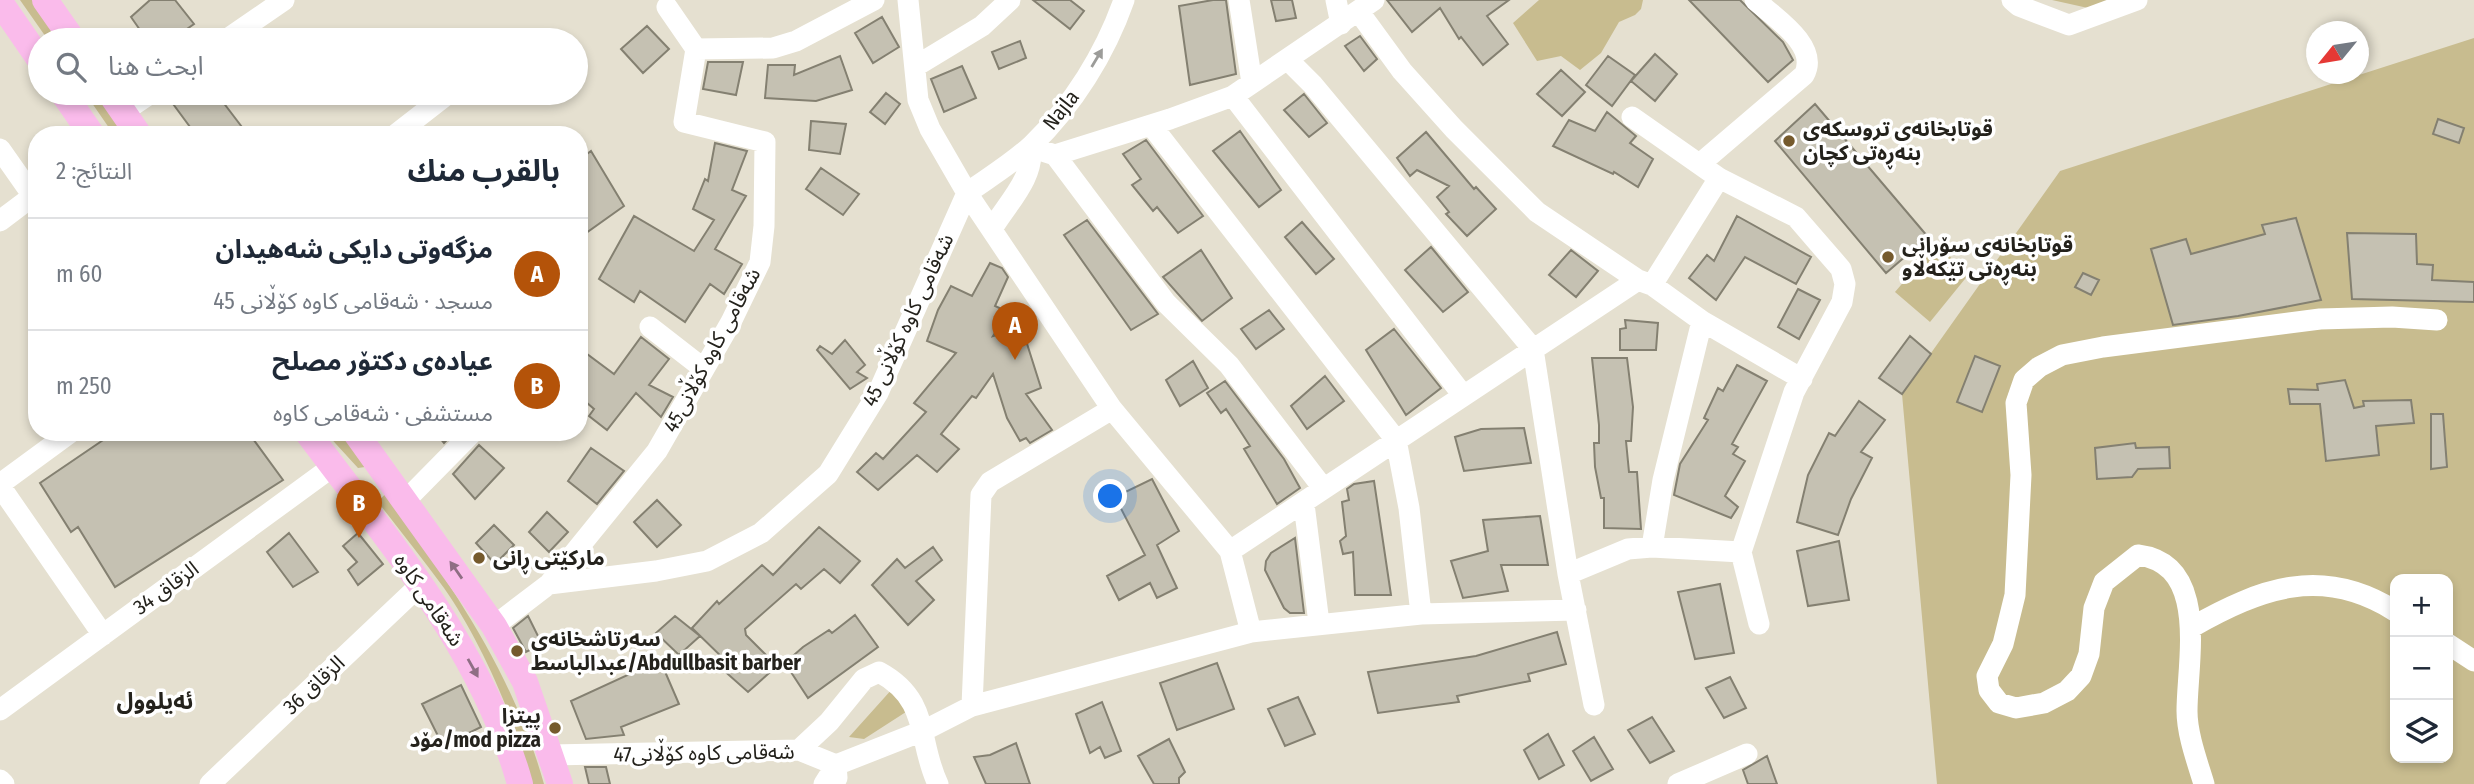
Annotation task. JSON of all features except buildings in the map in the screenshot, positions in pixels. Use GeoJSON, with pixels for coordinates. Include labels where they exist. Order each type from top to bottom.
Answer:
{"type":"FeatureCollection","features":[{"type":"Feature","properties":{"kind":"main road"},"geometry":{"type":"LineString","coordinates":[[45,0],[65,28]]}},
{"type":"Feature","properties":{"kind":"main road"},"geometry":{"type":"LineString","coordinates":[[0,2],[28,43]]}},
{"type":"Feature","properties":{"kind":"main road"},"geometry":{"type":"LineString","coordinates":[[71,105],[86,126]]}},
{"type":"Feature","properties":{"kind":"main road"},"geometry":{"type":"LineString","coordinates":[[118,105],[133,126]]}},
{"type":"Feature","properties":{"kind":"main road","name":"شەقامی کاوە"},"geometry":{"type":"LineString","coordinates":[[313,441],[461,646],[490,698],[520,784]]}},
{"type":"Feature","properties":{"kind":"main road","name":"شەقامی کاوە"},"geometry":{"type":"LineString","coordinates":[[362,441],[494,626],[525,682],[560,784]]}},
{"type":"Feature","properties":{"kind":"main road"},"geometry":{"type":"LineString","coordinates":[[350,490],[380,466]]}},
{"type":"Feature","properties":{"kind":"street"},"geometry":{"type":"LineString","coordinates":[[243,28],[284,0]]}},
{"type":"Feature","properties":{"kind":"street"},"geometry":{"type":"LineString","coordinates":[[667,7],[696,49],[773,47],[796,41],[874,0]]}},
{"type":"Feature","properties":{"kind":"street"},"geometry":{"type":"LineString","coordinates":[[908,0],[918,100],[930,130],[967,193],[1111,409],[1230,551],[1251,632]]}},
{"type":"Feature","properties":{"kind":"street"},"geometry":{"type":"LineString","coordinates":[[916,66],[982,26],[1010,0]]}},
{"type":"Feature","properties":{"kind":"street","name":"Najla"},"geometry":{"type":"LineString","coordinates":[[967,193],[1030,147],[1069,105],[1113,32],[1124,0]]}},
{"type":"Feature","properties":{"kind":"street"},"geometry":{"type":"LineString","coordinates":[[1239,0],[1252,83]]}},
{"type":"Feature","properties":{"kind":"street"},"geometry":{"type":"LineString","coordinates":[[1336,0],[1358,12],[1402,71],[1454,129],[1537,212],[1702,321],[1802,379]]}},
{"type":"Feature","properties":{"kind":"street"},"geometry":{"type":"LineString","coordinates":[[1701,163],[1804,75],[1809,67],[1808,56],[1796,37],[1755,0]]}},
{"type":"Feature","properties":{"kind":"street"},"geometry":{"type":"LineString","coordinates":[[2012,0],[2020,6],[2069,25],[2137,0]]}},
{"type":"Feature","properties":{"kind":"street"},"geometry":{"type":"LineString","coordinates":[[1030,147],[1055,155],[1233,96],[1358,12]]}},
{"type":"Feature","properties":{"kind":"street","name":"شەقامی کاوە کۆڵانی45"},"geometry":{"type":"LineString","coordinates":[[494,626],[549,584],[657,451],[760,262],[770,136],[684,122],[696,49]]}},
{"type":"Feature","properties":{"kind":"street"},"geometry":{"type":"LineString","coordinates":[[1288,60],[1313,85],[1533,349],[1568,574],[1594,705]]}},
{"type":"Feature","properties":{"kind":"street"},"geometry":{"type":"LineString","coordinates":[[1233,96],[1462,394]]}},
{"type":"Feature","properties":{"kind":"street"},"geometry":{"type":"LineString","coordinates":[[407,126],[434,105]]}},
{"type":"Feature","properties":{"kind":"street"},"geometry":{"type":"LineString","coordinates":[[1632,117],[1719,178],[1796,217],[1841,269],[1845,284],[1842,302],[1794,391],[1741,552],[1759,624]]}},
{"type":"Feature","properties":{"kind":"street"},"geometry":{"type":"LineString","coordinates":[[1151,125],[1396,440],[1409,508],[1421,614]]}},
{"type":"Feature","properties":{"kind":"street"},"geometry":{"type":"LineString","coordinates":[[992,229],[1021,186],[1033,159],[1030,147]]}},
{"type":"Feature","properties":{"kind":"street"},"geometry":{"type":"LineString","coordinates":[[0,149],[28,186]]}},
{"type":"Feature","properties":{"kind":"street"},"geometry":{"type":"LineString","coordinates":[[1055,155],[1167,303],[1229,365],[1323,488]]}},
{"type":"Feature","properties":{"kind":"street"},"geometry":{"type":"LineString","coordinates":[[1230,551],[1462,394],[1645,283],[1719,178]]}},
{"type":"Feature","properties":{"kind":"street","name":"شەقامی کاوە کۆڵانی 45"},"geometry":{"type":"LineString","coordinates":[[549,584],[656,571],[707,561],[761,533],[828,474],[878,393],[967,193]]}},
{"type":"Feature","properties":{"kind":"street"},"geometry":{"type":"LineString","coordinates":[[0,221],[28,200]]}},
{"type":"Feature","properties":{"kind":"street"},"geometry":{"type":"LineString","coordinates":[[2204,784],[2187,714],[2192,627],[2188,604],[2175,577],[2155,557],[2138,555],[2104,582],[2094,608],[2089,654],[2081,676],[2067,691],[2044,703],[2016,708],[1999,703],[1989,690],[1987,676],[2003,644],[2015,595],[2017,504],[2021,475],[2016,403],[2024,380],[2039,367],[2062,355],[2103,347],[2320,319],[2392,317],[2437,320]]}},
{"type":"Feature","properties":{"kind":"street"},"geometry":{"type":"LineString","coordinates":[[1652,547],[1663,480],[1702,321]]}},
{"type":"Feature","properties":{"kind":"street"},"geometry":{"type":"LineString","coordinates":[[650,327],[704,369]]}},
{"type":"Feature","properties":{"kind":"street"},"geometry":{"type":"LineString","coordinates":[[972,706],[981,495],[990,482],[1111,409]]}},
{"type":"Feature","properties":{"kind":"street"},"geometry":{"type":"LineString","coordinates":[[59,441],[0,485],[103,635]]}},
{"type":"Feature","properties":{"kind":"street"},"geometry":{"type":"LineString","coordinates":[[406,500],[464,441]]}},
{"type":"Feature","properties":{"kind":"street","name":"الزقاق 34"},"geometry":{"type":"LineString","coordinates":[[0,709],[332,467]]}},
{"type":"Feature","properties":{"kind":"street"},"geometry":{"type":"LineString","coordinates":[[1304,503],[1319,623]]}},
{"type":"Feature","properties":{"kind":"street"},"geometry":{"type":"LineString","coordinates":[[1568,574],[1628,550],[1652,547],[1741,552]]}},
{"type":"Feature","properties":{"kind":"street"},"geometry":{"type":"LineString","coordinates":[[2192,627],[2236,602],[2275,590],[2331,584],[2371,596],[2390,608]]}},
{"type":"Feature","properties":{"kind":"street","name":"الزقاق 36"},"geometry":{"type":"LineString","coordinates":[[214,783],[419,586]]}},
{"type":"Feature","properties":{"kind":"street"},"geometry":{"type":"LineString","coordinates":[[824,784],[836,775],[972,706],[1251,632],[1421,614],[1576,610]]}},
{"type":"Feature","properties":{"kind":"street"},"geometry":{"type":"LineString","coordinates":[[2453,647],[2474,661]]}},
{"type":"Feature","properties":{"kind":"street"},"geometry":{"type":"LineString","coordinates":[[799,750],[829,722],[864,679],[879,672],[914,704],[925,730],[932,771],[939,784]]}},
{"type":"Feature","properties":{"kind":"street","name":"شەقامی کاوە کۆڵانی47"},"geometry":{"type":"LineString","coordinates":[[551,755],[799,750],[836,775]]}},
{"type":"Feature","properties":{"kind":"street"},"geometry":{"type":"LineString","coordinates":[[1678,784],[1747,754]]}},
{"type":"Feature","properties":{"kind":"street"},"geometry":{"type":"LineString","coordinates":[[0,780],[4,784]]}},
{"type":"Feature","properties":{"kind":"shaded area"},"geometry":{"type":"Polygon","coordinates":[[[20,0],[34,0],[54,28],[40,28],[20,0]]]}},
{"type":"Feature","properties":{"kind":"shaded area"},"geometry":{"type":"Polygon","coordinates":[[[1539,0],[1643,0],[1641,9],[1635,15],[1619,22],[1601,53],[1580,70],[1561,56],[1537,61],[1513,23],[1539,0]]]}},
{"type":"Feature","properties":{"kind":"shaded area"},"geometry":{"type":"Polygon","coordinates":[[[2052,0],[2122,0],[2106,12],[2052,0]]]}},
{"type":"Feature","properties":{"kind":"shaded area"},"geometry":{"type":"Polygon","coordinates":[[[2474,38],[2474,784],[1937,784],[1902,394],[2060,171],[2331,84],[2369,84],[2369,72],[2474,38]]]}},
{"type":"Feature","properties":{"kind":"shaded area"},"geometry":{"type":"Polygon","coordinates":[[[93,105],[106,105],[120,126],[108,126],[93,105]]]}},
{"type":"Feature","properties":{"kind":"shaded area"},"geometry":{"type":"Polygon","coordinates":[[[1936,244],[1969,274],[1930,322],[1895,292],[1936,244]]]}},
{"type":"Feature","properties":{"kind":"shaded area"},"geometry":{"type":"Polygon","coordinates":[[[333,441],[349,441],[367,463],[365,467],[358,468],[333,441]]]}},
{"type":"Feature","properties":{"kind":"shaded area"},"geometry":{"type":"Polygon","coordinates":[[[386,493],[457,597],[498,667],[531,743],[544,784],[532,784],[517,735],[496,682],[458,609],[378,502],[386,493]]]}},
{"type":"Feature","properties":{"kind":"shaded area"},"geometry":{"type":"Polygon","coordinates":[[[893,688],[909,710],[864,739],[849,737],[893,688]]]}},
{"type":"Feature","properties":{"kind":"place","name":"قوتابخانەی تروسکەی بنەڕەتی کچان"},"geometry":{"type":"Point","coordinates":[1789,141]}},
{"type":"Feature","properties":{"kind":"place","name":"قوتابخانەی سۆرانی بنەڕەتی تێکەڵاو"},"geometry":{"type":"Point","coordinates":[1888,257]}},
{"type":"Feature","properties":{"kind":"place","name":"مزگەوتی دایکی شەهیدان"},"geometry":{"type":"Point","coordinates":[1015,360]}},
{"type":"Feature","properties":{"kind":"place","name":"عیادەی دکتۆر مصلح"},"geometry":{"type":"Point","coordinates":[359,538]}},
{"type":"Feature","properties":{"kind":"place","name":"مارکێتی ڕانی"},"geometry":{"type":"Point","coordinates":[479,558]}},
{"type":"Feature","properties":{"kind":"place","name":"سەرتاشخانەی عبدالباسط/Abdullbasit barber"},"geometry":{"type":"Point","coordinates":[517,651]}},
{"type":"Feature","properties":{"kind":"place","name":"پیتزا مۆد/mod pizza"},"geometry":{"type":"Point","coordinates":[555,728]}},
{"type":"Feature","properties":{"kind":"district","name":"ئەیلوول"},"geometry":{"type":"Point","coordinates":[155,701]}}]}
